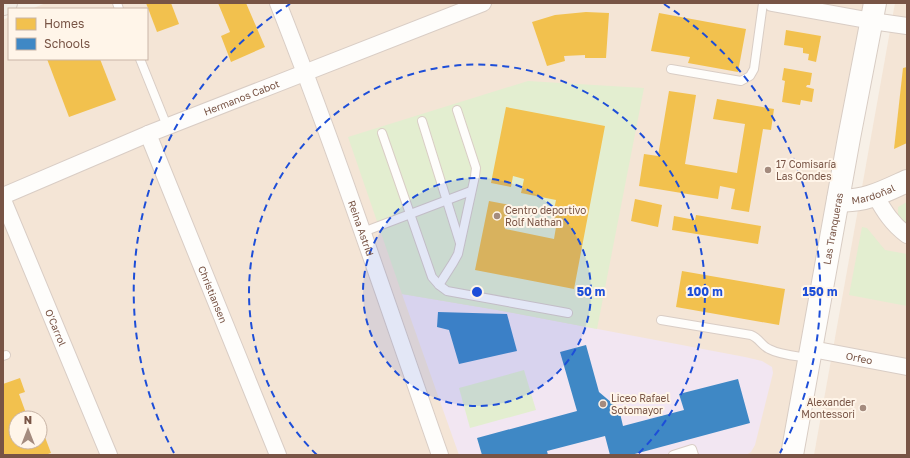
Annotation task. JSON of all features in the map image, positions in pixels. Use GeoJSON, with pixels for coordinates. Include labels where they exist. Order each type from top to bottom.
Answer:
{"type":"FeatureCollection","features":[{"type":"Feature","properties":{"kind":"main road","name":"Las Tranqueras"},"geometry":{"type":"LineString","coordinates":[[792,455],[874,12]]}},
{"type":"Feature","properties":{"kind":"main road","name":"Mardoñal"},"geometry":{"type":"LineString","coordinates":[[838,200],[857,200],[875,195],[907,181]]}},
{"type":"Feature","properties":{"kind":"street","name":"Reina Astrid"},"geometry":{"type":"LineString","coordinates":[[278,3],[305,72],[440,455]]}},
{"type":"Feature","properties":{"kind":"street","name":"Hermanos Cabot"},"geometry":{"type":"LineString","coordinates":[[3,196],[167,126],[483,3]]}},
{"type":"Feature","properties":{"kind":"street"},"geometry":{"type":"LineString","coordinates":[[772,3],[874,12],[907,26]]}},
{"type":"Feature","properties":{"kind":"street","name":"Christiansen"},"geometry":{"type":"LineString","coordinates":[[148,134],[278,455]]}},
{"type":"Feature","properties":{"kind":"street"},"geometry":{"type":"LineString","coordinates":[[875,195],[886,215],[907,235]]}},
{"type":"Feature","properties":{"kind":"street","name":"O'Carrol"},"geometry":{"type":"LineString","coordinates":[[3,200],[109,455]]}},
{"type":"Feature","properties":{"kind":"street","name":"Orfeo"},"geometry":{"type":"LineString","coordinates":[[811,354],[907,367]]}},
{"type":"Feature","properties":{"kind":"lane"},"geometry":{"type":"LineString","coordinates":[[671,69],[741,81],[750,76],[754,69],[763,3]]}},
{"type":"Feature","properties":{"kind":"lane"},"geometry":{"type":"LineString","coordinates":[[140,60],[167,126]]}},
{"type":"Feature","properties":{"kind":"lane"},"geometry":{"type":"LineString","coordinates":[[439,285],[454,263],[458,254],[476,168],[457,110]]}},
{"type":"Feature","properties":{"kind":"lane"},"geometry":{"type":"LineString","coordinates":[[422,121],[460,243]]}},
{"type":"Feature","properties":{"kind":"lane"},"geometry":{"type":"LineString","coordinates":[[382,133],[432,277],[439,285],[447,291],[568,313]]}},
{"type":"Feature","properties":{"kind":"lane"},"geometry":{"type":"LineString","coordinates":[[362,232],[471,191]]}},
{"type":"Feature","properties":{"kind":"lane"},"geometry":{"type":"LineString","coordinates":[[661,320],[751,335],[757,337],[767,348],[775,352],[811,354]]}},
{"type":"Feature","properties":{"kind":"lane"},"geometry":{"type":"LineString","coordinates":[[673,455],[692,450],[694,455]]}},
{"type":"Feature","properties":{"kind":"shaded area"},"geometry":{"type":"Polygon","coordinates":[[[46,3],[870,3],[784,455],[3,455],[3,20],[8,18],[8,60],[148,60],[148,8],[34,8],[46,3]]]}},
{"type":"Feature","properties":{"kind":"shaded area"},"geometry":{"type":"Polygon","coordinates":[[[895,3],[907,3],[907,455],[814,455],[895,3]]]}},
{"type":"Feature","properties":{"kind":"shaded area","name":"Liceo Rafael Sotomayor"},"geometry":{"type":"Polygon","coordinates":[[[402,294],[497,310],[762,361],[772,367],[773,373],[755,445],[751,452],[746,455],[459,455],[402,294]]]}},
{"type":"Feature","properties":{"kind":"green space","name":"Centro deportivo Rolf Nathan"},"geometry":{"type":"Polygon","coordinates":[[[528,81],[644,88],[597,329],[402,294],[348,137],[528,81]]]}},
{"type":"Feature","properties":{"kind":"green space"},"geometry":{"type":"Polygon","coordinates":[[[907,202],[907,225],[898,215],[898,207],[907,202]]]}},
{"type":"Feature","properties":{"kind":"green space"},"geometry":{"type":"Polygon","coordinates":[[[862,227],[867,228],[885,250],[907,254],[907,306],[849,295],[862,227]]]}},
{"type":"Feature","properties":{"kind":"green space"},"geometry":{"type":"Polygon","coordinates":[[[524,370],[536,410],[470,428],[459,388],[524,370]]]}},
{"type":"Feature","properties":{"kind":"building: Homes"},"geometry":{"type":"Polygon","coordinates":[[[146,3],[171,3],[179,24],[157,32],[146,3]]]}},
{"type":"Feature","properties":{"kind":"building: Homes"},"geometry":{"type":"Polygon","coordinates":[[[218,3],[246,3],[265,47],[231,62],[221,36],[230,32],[218,3]]]}},
{"type":"Feature","properties":{"kind":"building: Homes"},"geometry":{"type":"Polygon","coordinates":[[[586,12],[609,13],[606,58],[585,58],[585,55],[564,56],[565,61],[547,66],[532,22],[555,15],[586,12]]]}},
{"type":"Feature","properties":{"kind":"building: Homes"},"geometry":{"type":"Polygon","coordinates":[[[659,13],[746,29],[738,72],[688,63],[690,57],[651,51],[659,13]]]}},
{"type":"Feature","properties":{"kind":"building: Homes"},"geometry":{"type":"Polygon","coordinates":[[[786,30],[821,36],[816,62],[808,60],[809,54],[803,53],[803,48],[784,45],[786,30]]]}},
{"type":"Feature","properties":{"kind":"building: Homes"},"geometry":{"type":"Polygon","coordinates":[[[47,60],[100,60],[116,100],[69,117],[47,60]]]}},
{"type":"Feature","properties":{"kind":"building: Homes"},"geometry":{"type":"Polygon","coordinates":[[[907,67],[907,143],[894,149],[903,68],[907,67]]]}},
{"type":"Feature","properties":{"kind":"building: Homes"},"geometry":{"type":"Polygon","coordinates":[[[784,68],[812,73],[810,85],[807,85],[806,87],[814,89],[812,102],[801,100],[800,105],[782,102],[785,81],[782,80],[784,68]]]}},
{"type":"Feature","properties":{"kind":"building: Homes"},"geometry":{"type":"Polygon","coordinates":[[[669,91],[696,95],[685,164],[737,173],[745,124],[713,119],[717,99],[774,109],[771,130],[763,129],[749,212],[731,209],[735,189],[720,186],[718,199],[639,186],[644,154],[658,156],[669,91]]]}},
{"type":"Feature","properties":{"kind":"building: Homes"},"geometry":{"type":"Polygon","coordinates":[[[506,107],[605,126],[574,289],[475,270],[489,201],[510,205],[505,229],[554,239],[556,227],[551,224],[556,200],[521,193],[524,179],[513,176],[511,187],[491,183],[506,107]]]}},
{"type":"Feature","properties":{"kind":"building: Homes"},"geometry":{"type":"Polygon","coordinates":[[[635,199],[662,205],[658,227],[631,221],[635,199]]]}},
{"type":"Feature","properties":{"kind":"building: Homes"},"geometry":{"type":"Polygon","coordinates":[[[696,215],[761,226],[758,244],[672,230],[674,216],[695,220],[696,215]]]}},
{"type":"Feature","properties":{"kind":"building: Homes"},"geometry":{"type":"Polygon","coordinates":[[[682,271],[785,289],[779,325],[676,307],[682,271]]]}},
{"type":"Feature","properties":{"kind":"building: Homes"},"geometry":{"type":"Polygon","coordinates":[[[20,378],[25,392],[19,394],[25,410],[8,410],[8,450],[48,450],[48,445],[51,453],[45,455],[3,455],[3,384],[20,378]]]}},
{"type":"Feature","properties":{"kind":"building: Schools"},"geometry":{"type":"Polygon","coordinates":[[[438,312],[507,314],[517,351],[459,364],[449,330],[437,327],[438,312]]]}},
{"type":"Feature","properties":{"kind":"building: Schools"},"geometry":{"type":"Polygon","coordinates":[[[586,345],[599,392],[619,409],[623,426],[684,410],[679,394],[738,379],[750,423],[631,455],[610,455],[605,436],[547,451],[548,455],[482,455],[477,438],[577,411],[560,352],[586,345]]]}},
{"type":"Feature","properties":{"kind":"place","name":"17 Comisaría Las Condes"},"geometry":{"type":"Point","coordinates":[768,170]}},
{"type":"Feature","properties":{"kind":"place","name":"Centro deportivo Rolf Nathan"},"geometry":{"type":"Point","coordinates":[497,216]}},
{"type":"Feature","properties":{"kind":"place","name":"Liceo Rafael Sotomayor"},"geometry":{"type":"Point","coordinates":[603,404]}},
{"type":"Feature","properties":{"kind":"place","name":"Alexander Montessori"},"geometry":{"type":"Point","coordinates":[863,408]}}]}
